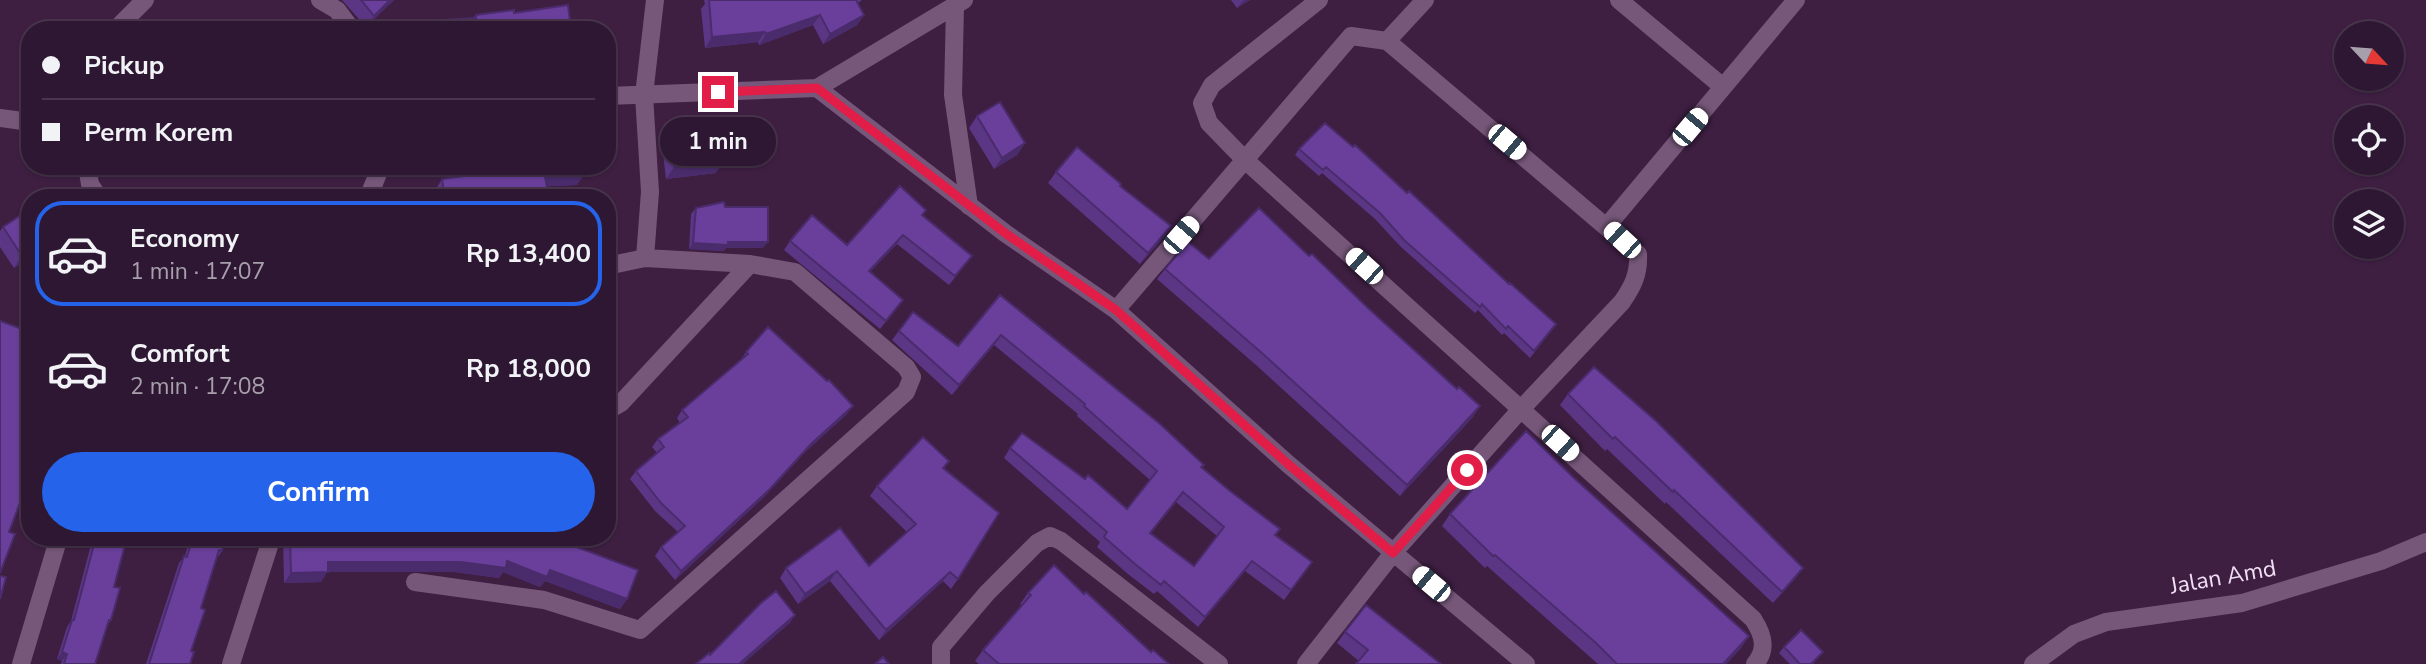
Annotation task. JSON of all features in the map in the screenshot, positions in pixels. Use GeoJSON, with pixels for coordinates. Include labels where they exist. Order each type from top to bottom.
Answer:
{"type":"FeatureCollection","features":[{"type":"Feature","properties":{"kind":"street"},"geometry":{"type":"LineString","coordinates":[[124,21],[145,0]]}},
{"type":"Feature","properties":{"kind":"street"},"geometry":{"type":"LineString","coordinates":[[320,0],[337,10],[345,21]]}},
{"type":"Feature","properties":{"kind":"street"},"geometry":{"type":"LineString","coordinates":[[645,258],[650,192],[644,95],[655,0]]}},
{"type":"Feature","properties":{"kind":"street"},"geometry":{"type":"LineString","coordinates":[[1319,0],[1212,85],[1202,103],[1209,123],[1245,160],[1753,619],[1761,631],[1764,645],[1755,664]]}},
{"type":"Feature","properties":{"kind":"street"},"geometry":{"type":"LineString","coordinates":[[1387,41],[1425,0]]}},
{"type":"Feature","properties":{"kind":"street"},"geometry":{"type":"LineString","coordinates":[[1619,0],[1723,88]]}},
{"type":"Feature","properties":{"kind":"street"},"geometry":{"type":"LineString","coordinates":[[1607,226],[1796,0]]}},
{"type":"Feature","properties":{"kind":"street"},"geometry":{"type":"LineString","coordinates":[[616,96],[817,88],[960,3]]}},
{"type":"Feature","properties":{"kind":"street"},"geometry":{"type":"LineString","coordinates":[[960,3],[953,95],[970,206]]}},
{"type":"Feature","properties":{"kind":"street"},"geometry":{"type":"LineString","coordinates":[[1116,310],[1352,36],[1387,41],[1638,254],[1639,267],[1634,285],[1622,302],[1522,408],[1393,553],[1306,664]]}},
{"type":"Feature","properties":{"kind":"street"},"geometry":{"type":"LineString","coordinates":[[817,88],[1005,233],[1116,310],[1288,464],[1526,664]]}},
{"type":"Feature","properties":{"kind":"street"},"geometry":{"type":"LineString","coordinates":[[0,118],[21,121]]}},
{"type":"Feature","properties":{"kind":"street"},"geometry":{"type":"LineString","coordinates":[[415,582],[544,600],[640,630],[906,392],[912,377],[906,368],[796,272],[750,264],[645,258],[616,264]]}},
{"type":"Feature","properties":{"kind":"street"},"geometry":{"type":"LineString","coordinates":[[616,406],[750,264]]}},
{"type":"Feature","properties":{"kind":"street"},"geometry":{"type":"LineString","coordinates":[[940,664],[941,647],[987,593],[1037,543],[1050,536],[1061,541],[1219,664]]}},
{"type":"Feature","properties":{"kind":"street","name":"Jalan Amd"},"geometry":{"type":"LineString","coordinates":[[2033,664],[2074,635],[2106,622],[2242,603],[2381,561],[2426,542]]}},
{"type":"Feature","properties":{"kind":"street"},"geometry":{"type":"LineString","coordinates":[[21,664],[56,546]]}},
{"type":"Feature","properties":{"kind":"street"},"geometry":{"type":"LineString","coordinates":[[231,664],[269,546]]}},
{"type":"Feature","properties":{"kind":"building"},"geometry":{"type":"Polygon","coordinates":[[[361,0],[390,0],[374,16],[361,0]]]}},
{"type":"Feature","properties":{"kind":"building"},"geometry":{"type":"Polygon","coordinates":[[[709,0],[856,0],[864,15],[830,34],[820,15],[766,34],[712,37],[709,0]]]}},
{"type":"Feature","properties":{"kind":"building"},"geometry":{"type":"Polygon","coordinates":[[[568,5],[570,21],[428,21],[476,18],[476,15],[514,10],[514,13],[568,5]]]}},
{"type":"Feature","properties":{"kind":"building"},"geometry":{"type":"Polygon","coordinates":[[[1000,102],[1025,143],[1002,158],[977,116],[1000,102]]]}},
{"type":"Feature","properties":{"kind":"building"},"geometry":{"type":"Polygon","coordinates":[[[1325,123],[1353,147],[1355,145],[1407,193],[1409,191],[1556,324],[1534,351],[1508,326],[1506,329],[1482,304],[1480,307],[1404,240],[1380,213],[1326,167],[1323,170],[1299,149],[1325,123]]]}},
{"type":"Feature","properties":{"kind":"building"},"geometry":{"type":"Polygon","coordinates":[[[721,127],[724,161],[674,167],[670,132],[721,127]]]}},
{"type":"Feature","properties":{"kind":"building"},"geometry":{"type":"Polygon","coordinates":[[[1077,147],[1121,184],[1120,186],[1171,226],[1148,253],[1056,172],[1077,147]]]}},
{"type":"Feature","properties":{"kind":"building"},"geometry":{"type":"Polygon","coordinates":[[[472,175],[584,175],[545,177],[547,189],[444,189],[442,179],[472,175]]]}},
{"type":"Feature","properties":{"kind":"building"},"geometry":{"type":"Polygon","coordinates":[[[900,186],[926,210],[922,215],[972,256],[955,276],[903,235],[869,271],[903,300],[886,321],[790,241],[812,215],[847,245],[900,186]]]}},
{"type":"Feature","properties":{"kind":"building"},"geometry":{"type":"Polygon","coordinates":[[[724,202],[725,207],[768,207],[768,242],[728,242],[728,245],[693,243],[696,208],[724,202]]]}},
{"type":"Feature","properties":{"kind":"building"},"geometry":{"type":"Polygon","coordinates":[[[1259,208],[1457,389],[1459,387],[1480,406],[1407,485],[1165,269],[1188,242],[1209,259],[1259,208]]]}},
{"type":"Feature","properties":{"kind":"building"},"geometry":{"type":"Polygon","coordinates":[[[21,215],[21,254],[3,227],[21,215]]]}},
{"type":"Feature","properties":{"kind":"building"},"geometry":{"type":"Polygon","coordinates":[[[1000,295],[1160,424],[1204,465],[1201,467],[1280,529],[1275,535],[1312,562],[1291,590],[1252,561],[1205,617],[1164,581],[1161,585],[1135,564],[1104,537],[1107,532],[1010,448],[1022,433],[1085,479],[1088,475],[1127,509],[1157,471],[1084,406],[1085,404],[1001,335],[959,385],[899,331],[913,312],[958,346],[1000,295]],[[1183,492],[1150,533],[1194,566],[1224,527],[1183,492]]]}},
{"type":"Feature","properties":{"kind":"building"},"geometry":{"type":"Polygon","coordinates":[[[0,321],[21,329],[21,500],[9,532],[15,534],[0,573],[0,321]]]}},
{"type":"Feature","properties":{"kind":"building"},"geometry":{"type":"Polygon","coordinates":[[[768,327],[829,380],[853,406],[811,444],[770,489],[681,571],[661,547],[685,526],[661,503],[636,471],[664,447],[658,439],[688,417],[682,410],[748,354],[746,352],[768,327]]]}},
{"type":"Feature","properties":{"kind":"building"},"geometry":{"type":"Polygon","coordinates":[[[1594,367],[1656,421],[1803,568],[1782,592],[1674,490],[1673,492],[1615,437],[1613,439],[1568,394],[1594,367]]]}},
{"type":"Feature","properties":{"kind":"building"},"geometry":{"type":"Polygon","coordinates":[[[1526,431],[1574,478],[1749,636],[1723,664],[1617,664],[1493,556],[1450,514],[1526,431]]]}},
{"type":"Feature","properties":{"kind":"building"},"geometry":{"type":"Polygon","coordinates":[[[923,437],[949,461],[943,468],[999,513],[958,579],[950,572],[886,630],[837,571],[805,594],[786,568],[840,528],[869,566],[916,524],[877,486],[923,437]]]}},
{"type":"Feature","properties":{"kind":"building"},"geometry":{"type":"Polygon","coordinates":[[[94,546],[125,546],[114,587],[120,588],[95,664],[64,664],[67,654],[62,652],[74,620],[94,546]]]}},
{"type":"Feature","properties":{"kind":"building"},"geometry":{"type":"Polygon","coordinates":[[[190,546],[223,546],[222,551],[219,550],[201,608],[205,610],[191,651],[194,652],[190,664],[149,664],[184,556],[187,557],[190,546]]]}},
{"type":"Feature","properties":{"kind":"building"},"geometry":{"type":"Polygon","coordinates":[[[290,546],[574,546],[638,570],[627,599],[550,570],[547,577],[507,561],[506,568],[461,562],[328,562],[328,572],[291,573],[290,546]]]}},
{"type":"Feature","properties":{"kind":"building"},"geometry":{"type":"Polygon","coordinates":[[[1054,565],[1151,652],[1153,650],[1169,664],[999,664],[983,650],[1054,565]]]}},
{"type":"Feature","properties":{"kind":"building"},"geometry":{"type":"Polygon","coordinates":[[[0,576],[6,577],[0,599],[0,576]]]}},
{"type":"Feature","properties":{"kind":"building"},"geometry":{"type":"Polygon","coordinates":[[[776,591],[795,615],[739,664],[696,664],[709,653],[710,655],[776,591]]]}},
{"type":"Feature","properties":{"kind":"building"},"geometry":{"type":"Polygon","coordinates":[[[1366,605],[1441,664],[1356,664],[1368,650],[1345,632],[1366,605]]]}},
{"type":"Feature","properties":{"kind":"building"},"geometry":{"type":"Polygon","coordinates":[[[1801,630],[1823,652],[1811,664],[1800,664],[1784,647],[1801,630]]]}},
{"type":"Feature","properties":{"kind":"building"},"geometry":{"type":"Polygon","coordinates":[[[883,657],[889,664],[875,664],[883,657]]]}},
{"type":"Feature","properties":{"kind":"route"},"geometry":{"type":"LineString","coordinates":[[718,92],[817,88],[1005,233],[1116,310],[1288,464],[1393,553],[1467,470]]}}]}
